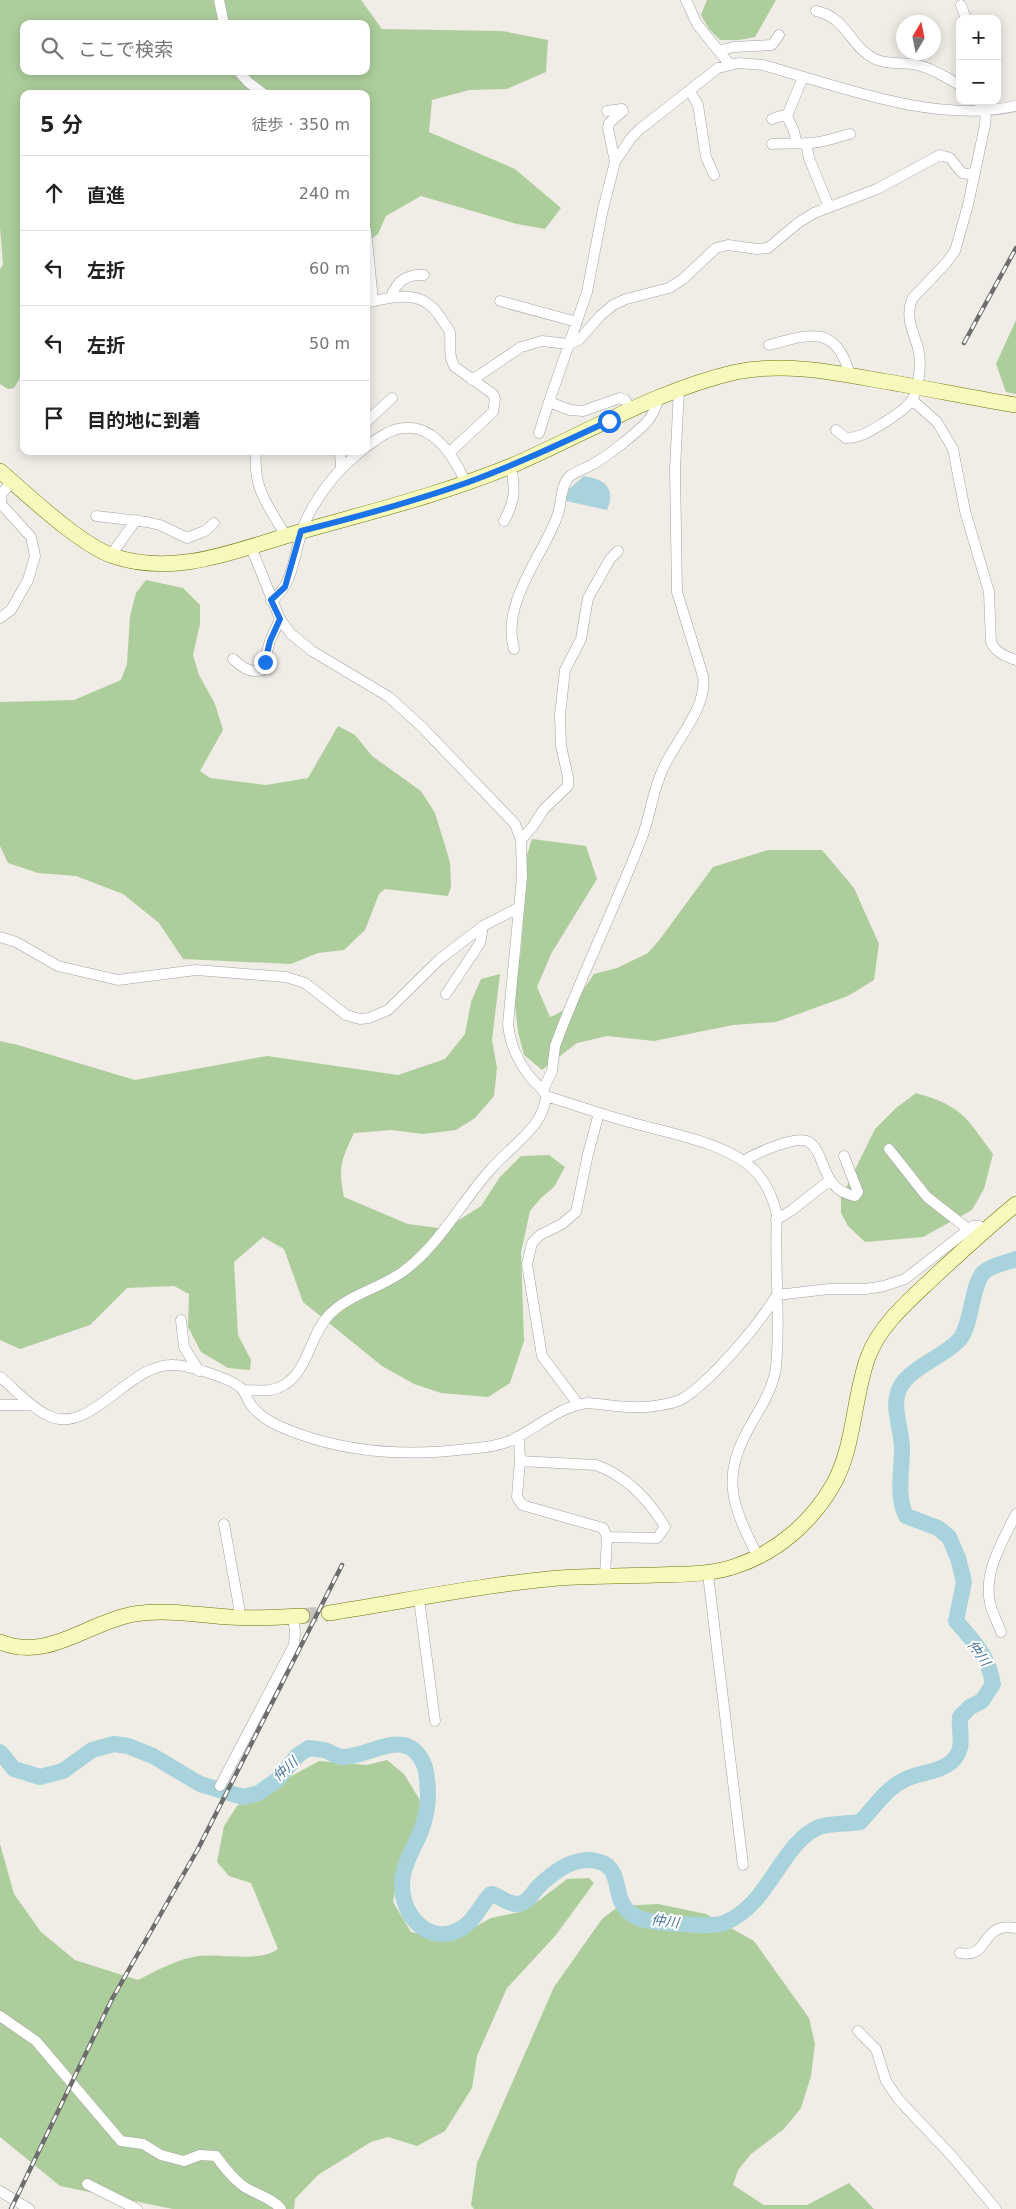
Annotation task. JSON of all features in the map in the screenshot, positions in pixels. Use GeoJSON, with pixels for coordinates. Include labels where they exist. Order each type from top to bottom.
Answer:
{"type":"FeatureCollection","features":[{"type":"Feature","properties":{"kind":"street"},"geometry":{"type":"LineString","coordinates":[[219,0],[223,20]]}},
{"type":"Feature","properties":{"kind":"street"},"geometry":{"type":"LineString","coordinates":[[686,0],[697,24],[730,65]]}},
{"type":"Feature","properties":{"kind":"street"},"geometry":{"type":"LineString","coordinates":[[961,5],[965,15]]}},
{"type":"Feature","properties":{"kind":"street"},"geometry":{"type":"LineString","coordinates":[[816,11],[828,14],[836,19],[861,47],[874,58],[920,65],[956,83]]}},
{"type":"Feature","properties":{"kind":"street"},"geometry":{"type":"LineString","coordinates":[[719,51],[733,47],[772,45],[779,35]]}},
{"type":"Feature","properties":{"kind":"street"},"geometry":{"type":"LineString","coordinates":[[539,433],[587,292],[603,209],[616,162],[631,138],[640,129],[718,68],[730,65],[753,64],[804,76],[907,105],[986,112],[1016,106]]}},
{"type":"Feature","properties":{"kind":"street"},"geometry":{"type":"LineString","coordinates":[[242,75],[259,90]]}},
{"type":"Feature","properties":{"kind":"street"},"geometry":{"type":"LineString","coordinates":[[804,76],[787,116],[809,158],[829,207]]}},
{"type":"Feature","properties":{"kind":"street"},"geometry":{"type":"LineString","coordinates":[[690,91],[698,105],[706,157],[714,175]]}},
{"type":"Feature","properties":{"kind":"street"},"geometry":{"type":"LineString","coordinates":[[836,430],[846,438],[862,436],[887,421],[914,393],[920,366],[920,356],[908,316],[909,307],[912,299],[955,251],[975,172],[986,112],[981,105]]}},
{"type":"Feature","properties":{"kind":"street"},"geometry":{"type":"LineString","coordinates":[[607,111],[622,109],[623,111],[609,123],[608,128],[616,162]]}},
{"type":"Feature","properties":{"kind":"street"},"geometry":{"type":"LineString","coordinates":[[772,119],[787,116]]}},
{"type":"Feature","properties":{"kind":"street"},"geometry":{"type":"LineString","coordinates":[[772,144],[826,141],[850,134]]}},
{"type":"Feature","properties":{"kind":"street"},"geometry":{"type":"LineString","coordinates":[[472,380],[521,347],[542,341],[570,344],[579,340],[600,316],[613,305],[626,299],[669,288],[683,279],[716,248],[728,245],[757,249],[768,248],[798,223],[829,207],[877,189],[940,155],[950,158],[958,170],[965,175],[975,172]]}},
{"type":"Feature","properties":{"kind":"street"},"geometry":{"type":"LineString","coordinates":[[391,297],[397,284],[409,275],[424,275]]}},
{"type":"Feature","properties":{"kind":"street"},"geometry":{"type":"LineString","coordinates":[[370,302],[391,297],[408,296],[418,298],[439,314],[450,332],[452,362],[458,371],[493,394],[495,399],[494,408],[490,414],[450,452]]}},
{"type":"Feature","properties":{"kind":"street"},"geometry":{"type":"LineString","coordinates":[[500,301],[577,322]]}},
{"type":"Feature","properties":{"kind":"street"},"geometry":{"type":"LineString","coordinates":[[769,345],[800,337],[822,336],[830,340],[846,360],[850,375]]}},
{"type":"Feature","properties":{"kind":"street"},"geometry":{"type":"LineString","coordinates":[[0,471],[94,547],[111,555],[137,562],[163,565],[251,548],[301,531],[425,497],[511,466],[679,390],[738,372],[795,368],[850,375],[914,393],[1016,405]]}},
{"type":"Feature","properties":{"kind":"street"},"geometry":{"type":"LineString","coordinates":[[243,1390],[270,1390],[285,1385],[294,1376],[320,1326],[329,1315],[351,1300],[401,1273],[425,1253],[490,1169],[536,1123],[544,1108],[545,1093],[552,1071],[555,1046],[563,1025],[642,838],[661,772],[674,746],[692,719],[704,690],[703,676],[680,604],[677,581],[675,469],[679,390]]}},
{"type":"Feature","properties":{"kind":"street"},"geometry":{"type":"LineString","coordinates":[[914,393],[937,422],[953,449],[966,511],[989,592],[990,642],[993,648],[1016,660]]}},
{"type":"Feature","properties":{"kind":"street"},"geometry":{"type":"LineString","coordinates":[[370,418],[392,398]]}},
{"type":"Feature","properties":{"kind":"street"},"geometry":{"type":"LineString","coordinates":[[550,402],[570,410],[583,411],[620,398],[625,400],[632,410]]}},
{"type":"Feature","properties":{"kind":"street"},"geometry":{"type":"LineString","coordinates":[[514,649],[512,621],[518,601],[528,574],[557,518],[565,482],[570,476],[602,458],[647,422],[657,406],[659,398]]}},
{"type":"Feature","properties":{"kind":"street"},"geometry":{"type":"LineString","coordinates":[[370,444],[390,432],[404,428],[424,432],[437,440],[450,452],[466,483]]}},
{"type":"Feature","properties":{"kind":"street"},"geometry":{"type":"LineString","coordinates":[[256,455],[256,480],[286,536]]}},
{"type":"Feature","properties":{"kind":"street"},"geometry":{"type":"LineString","coordinates":[[340,455],[341,468]]}},
{"type":"Feature","properties":{"kind":"street"},"geometry":{"type":"LineString","coordinates":[[271,600],[285,587],[301,531],[316,503],[334,475],[356,455]]}},
{"type":"Feature","properties":{"kind":"street"},"geometry":{"type":"LineString","coordinates":[[504,521],[512,507],[515,490],[511,466]]}},
{"type":"Feature","properties":{"kind":"street"},"geometry":{"type":"LineString","coordinates":[[0,618],[11,610],[35,563],[31,537],[1,504],[1,494],[12,482]]}},
{"type":"Feature","properties":{"kind":"street"},"geometry":{"type":"LineString","coordinates":[[96,516],[136,520],[160,526],[187,538],[205,531],[214,523]]}},
{"type":"Feature","properties":{"kind":"street"},"geometry":{"type":"LineString","coordinates":[[111,555],[136,520]]}},
{"type":"Feature","properties":{"kind":"street"},"geometry":{"type":"LineString","coordinates":[[251,548],[271,600],[280,619],[291,634],[303,644],[389,697],[422,727],[510,817],[519,831],[522,877],[508,1014],[509,1032],[517,1057],[532,1079],[545,1093],[598,1114],[723,1149],[753,1169],[766,1186],[774,1201],[777,1294],[776,1368],[766,1398],[741,1440],[732,1468],[731,1481],[736,1508],[758,1557]]}},
{"type":"Feature","properties":{"kind":"street"},"geometry":{"type":"LineString","coordinates":[[521,840],[544,809],[568,786],[568,777],[561,746],[560,715],[565,670],[581,639],[588,598],[610,559],[618,551]]}},
{"type":"Feature","properties":{"kind":"street"},"geometry":{"type":"LineString","coordinates":[[233,659],[244,668],[255,672],[262,670],[270,641],[280,619]]}},
{"type":"Feature","properties":{"kind":"street"},"geometry":{"type":"LineString","coordinates":[[0,937],[16,942],[58,966],[118,980],[196,970],[286,978],[305,984],[346,1015],[360,1019],[369,1018],[388,1010],[440,960],[483,926],[518,908]]}},
{"type":"Feature","properties":{"kind":"street"},"geometry":{"type":"LineString","coordinates":[[446,994],[480,943],[483,926]]}},
{"type":"Feature","properties":{"kind":"street"},"geometry":{"type":"LineString","coordinates":[[578,1404],[542,1356],[527,1264],[532,1243],[540,1235],[566,1221],[576,1212],[598,1114]]}},
{"type":"Feature","properties":{"kind":"street"},"geometry":{"type":"LineString","coordinates":[[743,1161],[754,1154],[787,1143],[805,1140],[812,1145],[830,1180],[855,1196],[858,1192],[844,1156]]}},
{"type":"Feature","properties":{"kind":"street"},"geometry":{"type":"LineString","coordinates":[[888,1149],[927,1197],[968,1229]]}},
{"type":"Feature","properties":{"kind":"street"},"geometry":{"type":"LineString","coordinates":[[776,1220],[830,1180]]}},
{"type":"Feature","properties":{"kind":"street"},"geometry":{"type":"LineString","coordinates":[[329,1614],[523,1582],[604,1576],[708,1574],[734,1567],[758,1557],[779,1545],[805,1524],[820,1506],[834,1483],[846,1455],[868,1356],[884,1328],[896,1314],[984,1230],[1016,1204]]}},
{"type":"Feature","properties":{"kind":"street"},"geometry":{"type":"LineString","coordinates":[[777,1294],[829,1289],[866,1289],[884,1286],[905,1279],[968,1229],[976,1225],[984,1230]]}},
{"type":"Feature","properties":{"kind":"street"},"geometry":{"type":"LineString","coordinates":[[0,1377],[32,1405],[51,1417],[68,1419],[91,1411],[136,1377],[155,1367],[176,1365],[231,1382],[243,1390],[254,1409],[278,1426],[324,1441],[369,1449],[416,1454],[435,1453],[488,1447],[519,1437],[564,1408],[578,1404],[650,1406],[681,1400],[715,1370],[762,1318],[777,1294]]}},
{"type":"Feature","properties":{"kind":"street"},"geometry":{"type":"LineString","coordinates":[[180,1320],[184,1347],[199,1372]]}},
{"type":"Feature","properties":{"kind":"street"},"geometry":{"type":"LineString","coordinates":[[0,1405],[32,1405]]}},
{"type":"Feature","properties":{"kind":"street"},"geometry":{"type":"LineString","coordinates":[[519,1437],[520,1461],[517,1497],[522,1505],[603,1528],[607,1536],[604,1576]]}},
{"type":"Feature","properties":{"kind":"street"},"geometry":{"type":"LineString","coordinates":[[520,1461],[596,1465],[605,1468],[619,1476],[641,1496],[656,1512],[665,1527],[657,1538],[607,1536]]}},
{"type":"Feature","properties":{"kind":"street"},"geometry":{"type":"LineString","coordinates":[[1001,1632],[990,1604],[989,1584],[995,1559],[1016,1514]]}},
{"type":"Feature","properties":{"kind":"street"},"geometry":{"type":"LineString","coordinates":[[224,1524],[240,1618]]}},
{"type":"Feature","properties":{"kind":"street"},"geometry":{"type":"LineString","coordinates":[[708,1574],[743,1865]]}},
{"type":"Feature","properties":{"kind":"street"},"geometry":{"type":"LineString","coordinates":[[418,1599],[435,1721]]}},
{"type":"Feature","properties":{"kind":"street"},"geometry":{"type":"LineString","coordinates":[[0,1642],[22,1648],[52,1645],[99,1624],[132,1615],[155,1612],[171,1611],[240,1618],[298,1616],[294,1645],[220,1786]]}},
{"type":"Feature","properties":{"kind":"street"},"geometry":{"type":"LineString","coordinates":[[960,1953],[968,1954],[977,1951],[993,1930],[1005,1926],[1016,1928]]}},
{"type":"Feature","properties":{"kind":"street"},"geometry":{"type":"LineString","coordinates":[[0,2016],[36,2041],[60,2072],[121,2141],[143,2144],[161,2155],[184,2162],[200,2156],[216,2156],[224,2169],[244,2187],[275,2202],[281,2209]]}},
{"type":"Feature","properties":{"kind":"street"},"geometry":{"type":"LineString","coordinates":[[858,2031],[876,2049],[886,2082],[899,2100],[951,2155],[996,2209]]}},
{"type":"Feature","properties":{"kind":"street"},"geometry":{"type":"LineString","coordinates":[[87,2184],[137,2209]]}},
{"type":"Feature","properties":{"kind":"street"},"geometry":{"type":"LineString","coordinates":[[0,2191],[29,2209]]}},
{"type":"Feature","properties":{"kind":"green space"},"geometry":{"type":"Polygon","coordinates":[[[0,0],[361,0],[382,29],[502,31],[548,40],[546,72],[507,89],[469,90],[432,100],[429,132],[515,169],[561,208],[545,229],[517,224],[421,196],[386,216],[378,234],[370,240],[370,90],[20,90],[20,378],[14,388],[8,389],[0,384],[0,269],[3,265],[0,227],[0,0]]]}},
{"type":"Feature","properties":{"kind":"green space"},"geometry":{"type":"Polygon","coordinates":[[[707,0],[776,0],[755,37],[739,40],[720,40],[709,29],[701,15],[707,0]]]}},
{"type":"Feature","properties":{"kind":"green space"},"geometry":{"type":"Polygon","coordinates":[[[1016,320],[1016,394],[1006,392],[996,364],[1016,320]]]}},
{"type":"Feature","properties":{"kind":"green space"},"geometry":{"type":"Polygon","coordinates":[[[146,580],[183,588],[200,605],[200,624],[193,655],[199,675],[215,704],[223,730],[200,771],[210,778],[266,785],[308,778],[338,726],[355,735],[372,756],[421,791],[435,813],[450,862],[451,887],[448,896],[385,889],[379,894],[365,930],[344,950],[318,953],[291,964],[183,959],[159,923],[123,894],[76,876],[38,873],[8,863],[0,846],[0,702],[74,700],[121,680],[127,664],[130,616],[136,593],[146,580]]]}},
{"type":"Feature","properties":{"kind":"green space"},"geometry":{"type":"Polygon","coordinates":[[[532,839],[586,846],[597,879],[551,954],[537,987],[550,1017],[558,1014],[570,1005],[594,974],[617,968],[648,953],[713,867],[768,850],[822,850],[854,888],[879,944],[874,980],[848,996],[776,1022],[733,1025],[654,1041],[607,1036],[577,1043],[542,1070],[524,1055],[518,1032],[514,995],[521,951],[527,855],[532,839]]]}},
{"type":"Feature","properties":{"kind":"green space"},"geometry":{"type":"Polygon","coordinates":[[[500,974],[492,1040],[497,1068],[494,1096],[475,1118],[456,1130],[423,1134],[391,1130],[354,1133],[342,1164],[341,1179],[344,1197],[408,1224],[445,1229],[481,1206],[500,1177],[521,1156],[549,1155],[565,1167],[554,1187],[530,1211],[521,1253],[524,1341],[510,1383],[488,1397],[441,1393],[414,1384],[382,1366],[303,1302],[284,1249],[263,1237],[234,1262],[238,1335],[251,1360],[250,1370],[228,1368],[201,1352],[188,1327],[189,1294],[174,1286],[127,1288],[90,1325],[20,1349],[0,1340],[0,1041],[135,1080],[267,1056],[398,1075],[445,1059],[465,1034],[471,1002],[481,979],[500,974]]]}},
{"type":"Feature","properties":{"kind":"green space"},"geometry":{"type":"Polygon","coordinates":[[[916,1093],[944,1103],[962,1114],[993,1154],[984,1189],[972,1210],[923,1237],[865,1242],[848,1226],[841,1213],[841,1198],[875,1129],[896,1108],[916,1093]]]}},
{"type":"Feature","properties":{"kind":"green space"},"geometry":{"type":"Polygon","coordinates":[[[387,1760],[404,1774],[421,1802],[421,1825],[400,1861],[393,1902],[411,1932],[451,1940],[491,1918],[520,1912],[567,1879],[589,1878],[594,1883],[556,1935],[507,1988],[477,2056],[472,2088],[445,2131],[417,2146],[388,2137],[371,2142],[318,2175],[295,2199],[294,2209],[173,2209],[60,2186],[0,2137],[0,1844],[14,1894],[41,1932],[75,1960],[138,1980],[168,1965],[191,1957],[208,1955],[260,1956],[278,1949],[251,1883],[229,1876],[217,1862],[224,1826],[237,1806],[319,1761],[367,1765],[387,1760]]]}},
{"type":"Feature","properties":{"kind":"green space"},"geometry":{"type":"Polygon","coordinates":[[[658,1904],[706,1914],[754,1941],[809,2018],[815,2044],[811,2076],[801,2108],[784,2129],[751,2154],[738,2170],[733,2185],[764,2205],[807,2205],[849,2183],[874,2209],[474,2209],[471,2205],[477,2163],[554,1987],[602,1919],[619,1906],[658,1904]]]}},
{"type":"Feature","properties":{"kind":"water"},"geometry":{"type":"Polygon","coordinates":[[[584,476],[598,480],[607,486],[610,496],[607,510],[566,501],[569,489],[584,476]]]}},
{"type":"Feature","properties":{"kind":"waterway","name":"仲川"},"geometry":{"type":"LineString","coordinates":[[0,1752],[14,1769],[40,1777],[63,1771],[92,1750],[114,1744],[128,1746],[153,1756],[200,1784],[243,1797],[259,1793],[277,1780],[298,1755],[309,1748],[325,1750],[341,1757],[398,1744],[414,1750],[422,1760],[426,1771],[428,1802],[425,1819],[404,1869],[402,1885],[403,1897],[413,1919],[431,1932],[442,1934],[453,1932],[465,1926],[491,1894],[509,1903],[520,1904],[526,1901],[550,1876],[566,1866],[582,1860],[600,1862],[612,1870],[622,1903],[629,1912],[639,1918],[648,1921],[683,1924],[708,1925],[724,1923],[739,1915],[752,1903],[794,1846],[806,1835],[819,1827],[860,1822],[885,1794],[902,1781],[951,1763],[960,1748],[960,1717],[970,1707],[982,1701],[993,1684],[984,1657],[956,1621],[964,1582],[958,1558],[949,1537],[938,1528],[906,1516],[903,1508],[900,1491],[902,1449],[896,1405],[897,1396],[905,1380],[960,1339],[967,1324],[977,1285],[984,1272],[1016,1259]]}},
{"type":"Feature","properties":{"kind":"tunnel"},"geometry":{"type":"LineString","coordinates":[[302,1616],[329,1613]]}},
{"type":"Feature","properties":{"kind":"railway"},"geometry":{"type":"LineString","coordinates":[[964,343],[1016,248]]}},
{"type":"Feature","properties":{"kind":"railway"},"geometry":{"type":"LineString","coordinates":[[11,2209],[112,1999],[198,1849],[342,1565]]}},
{"type":"Feature","properties":{"kind":"route"},"geometry":{"type":"LineString","coordinates":[[265,662],[270,641],[280,619],[271,600],[284,590],[301,531],[425,497],[466,483],[511,466],[609,421]]}}]}
